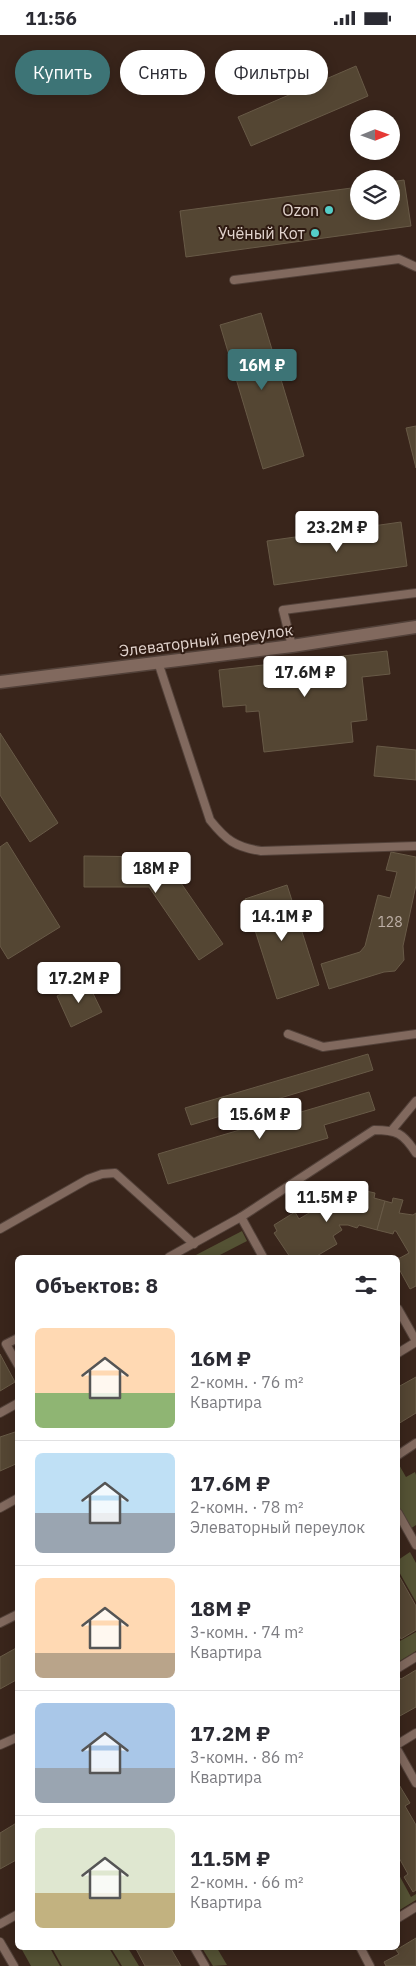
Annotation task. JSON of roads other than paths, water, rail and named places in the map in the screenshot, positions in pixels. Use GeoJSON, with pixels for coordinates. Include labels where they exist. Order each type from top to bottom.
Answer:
{"type":"FeatureCollection","features":[{"type":"Feature","properties":{"kind":"street","name":"Элеваторный переулок"},"geometry":{"type":"LineString","coordinates":[[0,681],[292,646],[416,627]]}},
{"type":"Feature","properties":{"kind":"lane"},"geometry":{"type":"LineString","coordinates":[[234,280],[399,259],[416,267]]}},
{"type":"Feature","properties":{"kind":"lane"},"geometry":{"type":"LineString","coordinates":[[292,646],[284,610],[416,593]]}},
{"type":"Feature","properties":{"kind":"lane"},"geometry":{"type":"LineString","coordinates":[[158,662],[210,820],[224,838],[242,848],[260,851],[416,846]]}},
{"type":"Feature","properties":{"kind":"lane"},"geometry":{"type":"LineString","coordinates":[[288,1034],[323,1047],[416,1034]]}},
{"type":"Feature","properties":{"kind":"lane"},"geometry":{"type":"LineString","coordinates":[[392,1130],[416,1101]]}},
{"type":"Feature","properties":{"kind":"lane"},"geometry":{"type":"LineString","coordinates":[[174,1255],[241,1217],[374,1129],[392,1130],[408,1141],[416,1153]]}},
{"type":"Feature","properties":{"kind":"lane"},"geometry":{"type":"LineString","coordinates":[[0,1229],[88,1179],[102,1174],[116,1173],[194,1244]]}},
{"type":"Feature","properties":{"kind":"lane"},"geometry":{"type":"LineString","coordinates":[[241,1217],[262,1255]]}},
{"type":"Feature","properties":{"kind":"lane"},"geometry":{"type":"LineString","coordinates":[[400,1313],[416,1341],[400,1352]]}},
{"type":"Feature","properties":{"kind":"lane"},"geometry":{"type":"LineString","coordinates":[[15,1340],[6,1344],[15,1360]]}},
{"type":"Feature","properties":{"kind":"lane"},"geometry":{"type":"LineString","coordinates":[[0,1413],[15,1405]]}},
{"type":"Feature","properties":{"kind":"lane"},"geometry":{"type":"LineString","coordinates":[[400,1454],[416,1443]]}},
{"type":"Feature","properties":{"kind":"lane"},"geometry":{"type":"LineString","coordinates":[[0,1508],[15,1500]]}},
{"type":"Feature","properties":{"kind":"lane"},"geometry":{"type":"LineString","coordinates":[[400,1517],[416,1545]]}},
{"type":"Feature","properties":{"kind":"lane"},"geometry":{"type":"LineString","coordinates":[[0,1623],[15,1616]]}},
{"type":"Feature","properties":{"kind":"lane"},"geometry":{"type":"LineString","coordinates":[[400,1667],[416,1657]]}},
{"type":"Feature","properties":{"kind":"lane"},"geometry":{"type":"LineString","coordinates":[[400,1743],[416,1733]]}},
{"type":"Feature","properties":{"kind":"lane"},"geometry":{"type":"LineString","coordinates":[[0,1745],[15,1738]]}},
{"type":"Feature","properties":{"kind":"lane"},"geometry":{"type":"LineString","coordinates":[[400,1755],[416,1783]]}},
{"type":"Feature","properties":{"kind":"lane"},"geometry":{"type":"LineString","coordinates":[[400,1917],[416,1907]]}},
{"type":"Feature","properties":{"kind":"lane"},"geometry":{"type":"LineString","coordinates":[[0,1924],[15,1916]]}},
{"type":"Feature","properties":{"kind":"lane"},"geometry":{"type":"LineString","coordinates":[[0,1942],[14,1966]]}},
{"type":"Feature","properties":{"kind":"lane"},"geometry":{"type":"LineString","coordinates":[[196,1950],[205,1966]]}},
{"type":"Feature","properties":{"kind":"lane"},"geometry":{"type":"LineString","coordinates":[[362,1950],[370,1966]]}},
{"type":"Feature","properties":{"kind":"place","name":"Ozon"},"geometry":{"type":"Point","coordinates":[329,210]}},
{"type":"Feature","properties":{"kind":"place","name":"Учёный Кот"},"geometry":{"type":"Point","coordinates":[315,233]}}]}
